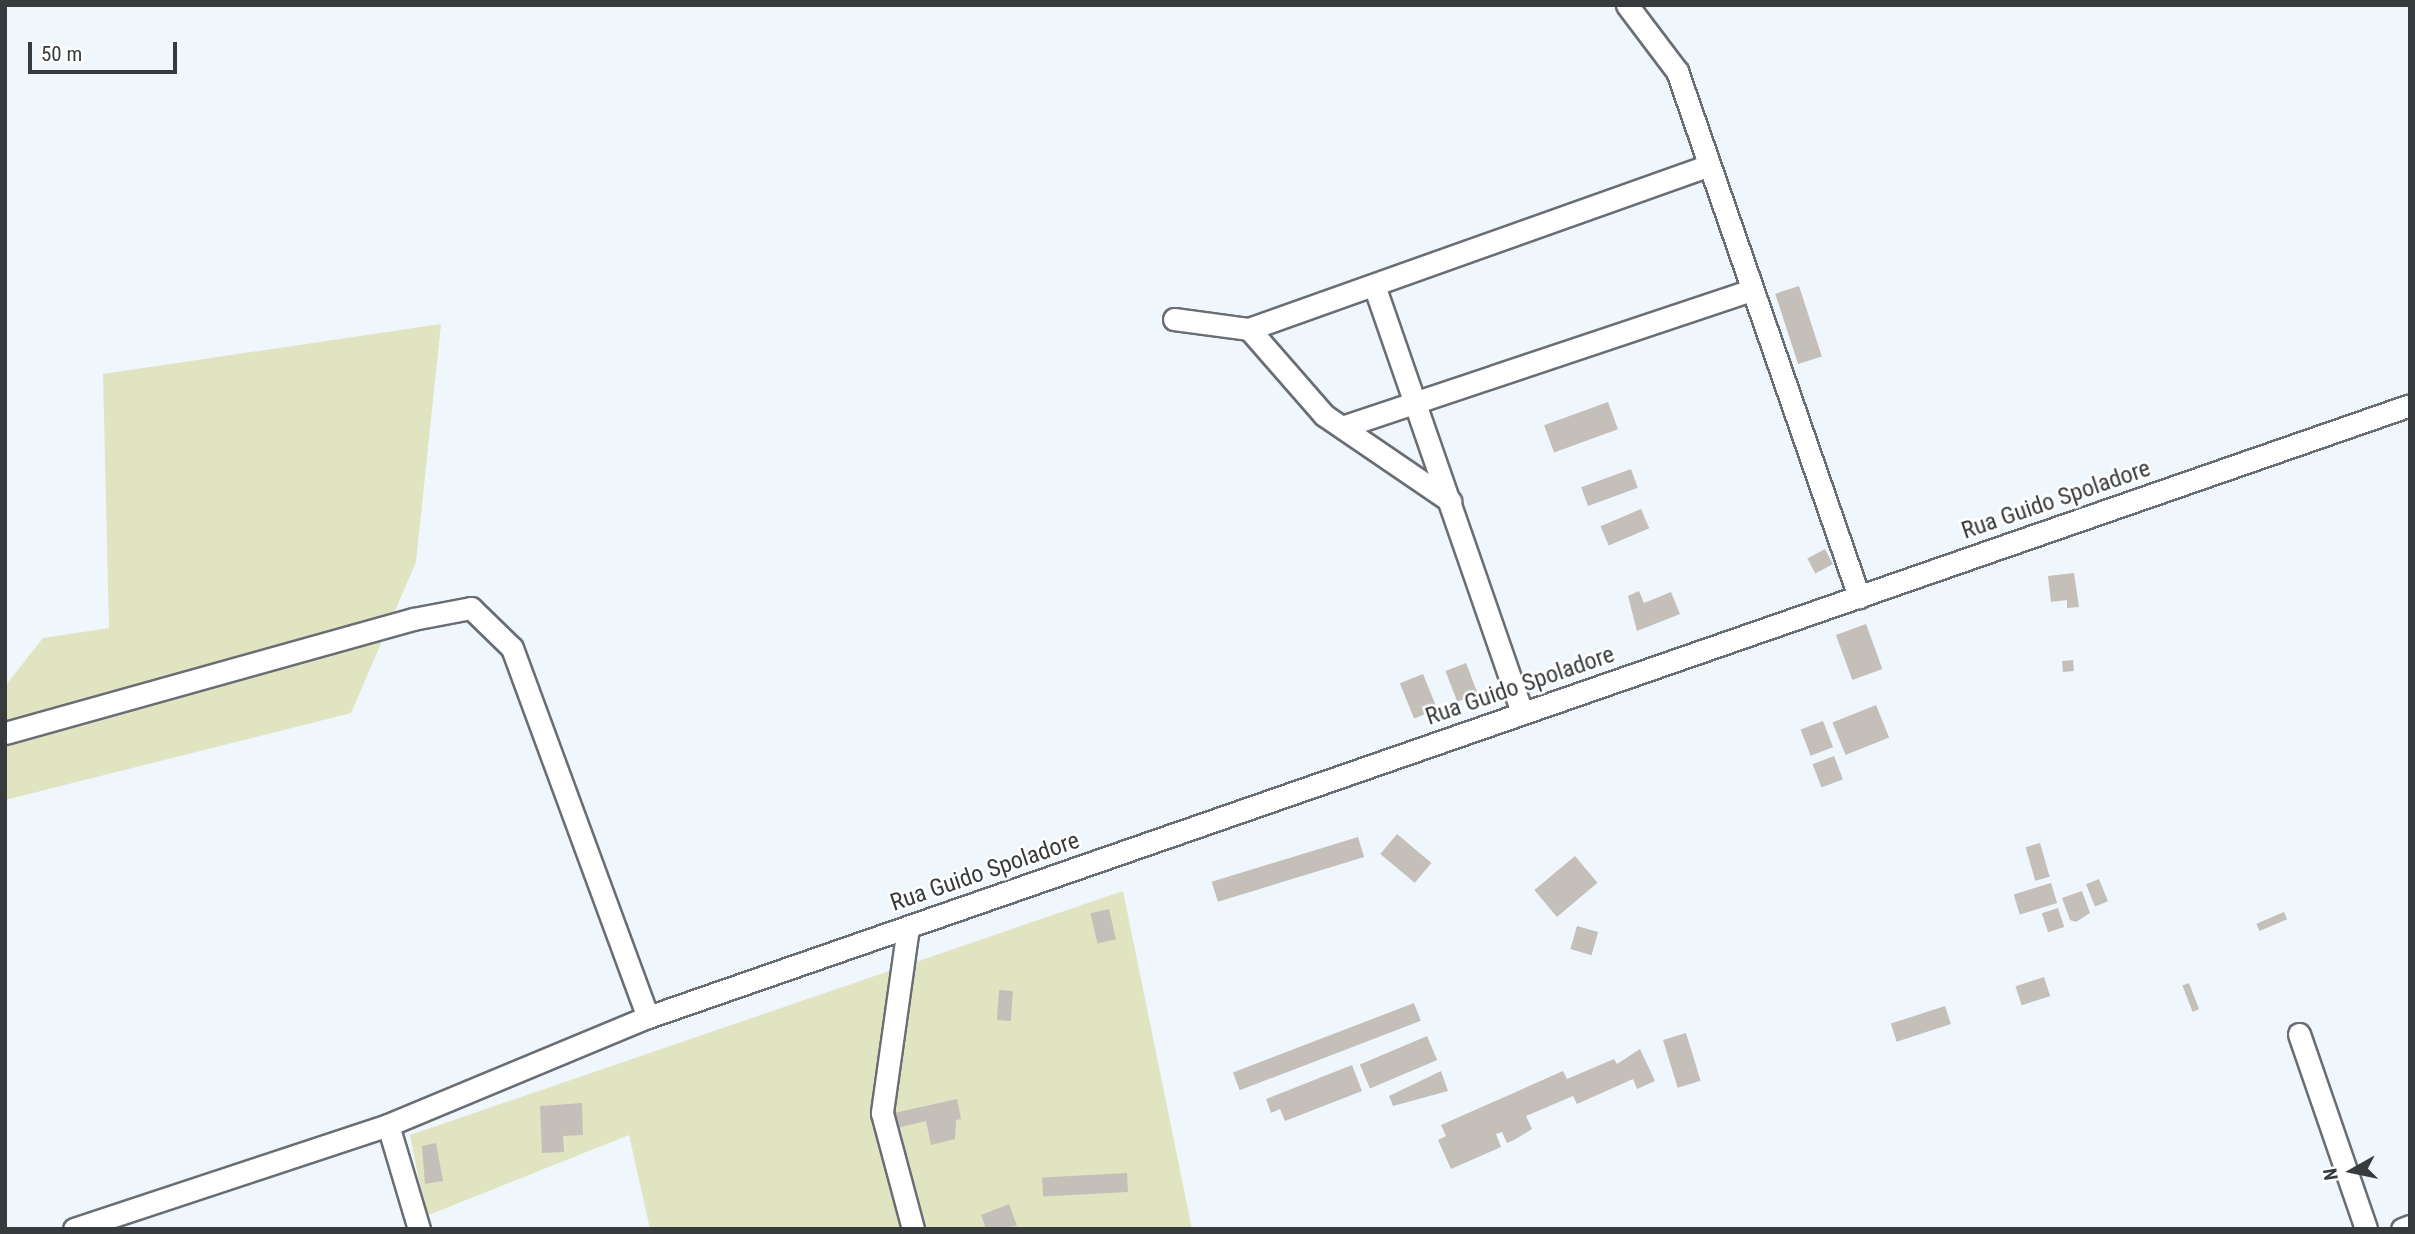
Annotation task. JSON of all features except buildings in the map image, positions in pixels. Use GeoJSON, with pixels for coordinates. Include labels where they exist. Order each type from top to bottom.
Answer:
{"type":"FeatureCollection","features":[{"type":"Feature","properties":{"kind":"street"},"geometry":{"type":"LineString","coordinates":[[1627,5],[1677,71],[1858,597]]}},
{"type":"Feature","properties":{"kind":"street"},"geometry":{"type":"LineString","coordinates":[[1174,319],[1249,329],[1709,165]]}},
{"type":"Feature","properties":{"kind":"street"},"geometry":{"type":"LineString","coordinates":[[1374,285],[1522,713]]}},
{"type":"Feature","properties":{"kind":"street"},"geometry":{"type":"LineString","coordinates":[[1342,427],[1751,290]]}},
{"type":"Feature","properties":{"kind":"street"},"geometry":{"type":"LineString","coordinates":[[1249,329],[1324,415],[1450,501]]}},
{"type":"Feature","properties":{"kind":"street","name":"Rua Guido Spoladore"},"geometry":{"type":"LineString","coordinates":[[74,1229],[388,1125],[648,1017],[2410,405]]}},
{"type":"Feature","properties":{"kind":"street"},"geometry":{"type":"LineString","coordinates":[[5,733],[413,619],[471,608],[512,648],[648,1017]]}},
{"type":"Feature","properties":{"kind":"street"},"geometry":{"type":"LineString","coordinates":[[908,927],[882,1113],[913,1229]]}},
{"type":"Feature","properties":{"kind":"street"},"geometry":{"type":"LineString","coordinates":[[2299,1034],[2366,1229]]}},
{"type":"Feature","properties":{"kind":"street"},"geometry":{"type":"LineString","coordinates":[[388,1125],[419,1229]]}},
{"type":"Feature","properties":{"kind":"street"},"geometry":{"type":"LineString","coordinates":[[2402,1229],[2410,1226]]}},
{"type":"Feature","properties":{"kind":"green space"},"geometry":{"type":"Polygon","coordinates":[[[441,324],[416,562],[351,713],[5,800],[5,686],[43,638],[109,628],[103,374],[441,324]]]}},
{"type":"Feature","properties":{"kind":"green space"},"geometry":{"type":"Polygon","coordinates":[[[1123,891],[1192,1229],[650,1229],[629,1135],[426,1216],[410,1135],[1123,891]]]}}]}
